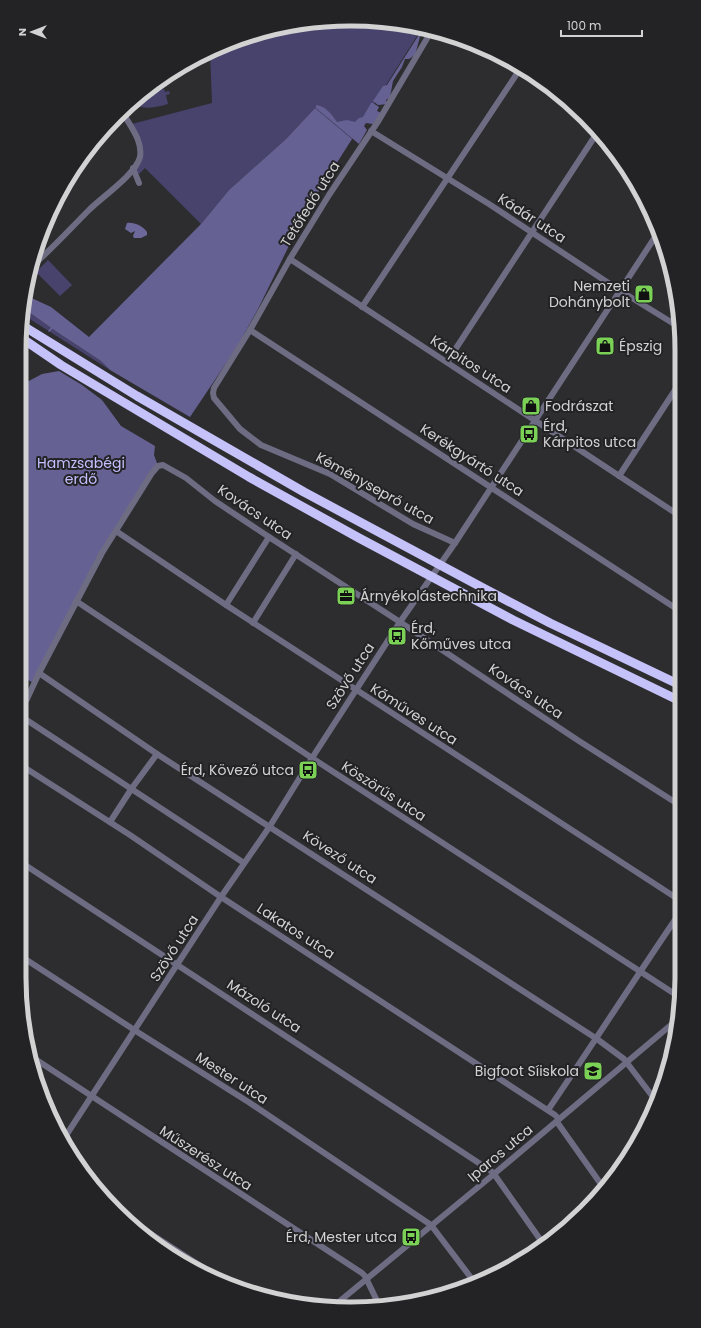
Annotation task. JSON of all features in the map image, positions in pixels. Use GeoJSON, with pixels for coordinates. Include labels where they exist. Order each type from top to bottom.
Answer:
{"type":"FeatureCollection","features":[{"type":"Feature","properties":{"kind":"highway"},"geometry":{"type":"LineString","coordinates":[[27,324],[37,333]]}},
{"type":"Feature","properties":{"kind":"highway"},"geometry":{"type":"LineString","coordinates":[[27,328],[136,396],[317,500],[550,623],[675,683]]}},
{"type":"Feature","properties":{"kind":"highway"},"geometry":{"type":"LineString","coordinates":[[26,341],[68,369],[216,457],[359,538],[520,624],[675,699]]}},
{"type":"Feature","properties":{"kind":"street","name":"Tetőfedő utca"},"geometry":{"type":"LineString","coordinates":[[213,393],[214,388],[250,330],[290,259],[406,76],[429,36]]}},
{"type":"Feature","properties":{"kind":"street"},"geometry":{"type":"LineString","coordinates":[[362,307],[518,72]]}},
{"type":"Feature","properties":{"kind":"street"},"geometry":{"type":"LineString","coordinates":[[39,259],[90,209],[111,191],[133,168],[140,157],[139,143],[125,117]]}},
{"type":"Feature","properties":{"kind":"street","name":"Kádár utca"},"geometry":{"type":"LineString","coordinates":[[371,131],[673,324]]}},
{"type":"Feature","properties":{"kind":"street"},"geometry":{"type":"LineString","coordinates":[[447,362],[533,233],[594,137]]}},
{"type":"Feature","properties":{"kind":"street"},"geometry":{"type":"LineString","coordinates":[[133,168],[140,183]]}},
{"type":"Feature","properties":{"kind":"street","name":"Szövő utca"},"geometry":{"type":"LineString","coordinates":[[66,1135],[221,897],[270,826],[400,622],[455,543],[655,237]]}},
{"type":"Feature","properties":{"kind":"street","name":"Kárpitos utca"},"geometry":{"type":"LineString","coordinates":[[290,259],[675,513]]}},
{"type":"Feature","properties":{"kind":"street","name":"Kerékgyártó utca"},"geometry":{"type":"LineString","coordinates":[[250,330],[675,608]]}},
{"type":"Feature","properties":{"kind":"street"},"geometry":{"type":"LineString","coordinates":[[619,476],[675,390]]}},
{"type":"Feature","properties":{"kind":"street","name":"Kéményseprő utca"},"geometry":{"type":"LineString","coordinates":[[213,393],[214,398],[240,429],[261,445],[330,474],[414,524],[455,543]]}},
{"type":"Feature","properties":{"kind":"street","name":"Kovács utca"},"geometry":{"type":"LineString","coordinates":[[116,531],[152,473],[158,466],[167,466],[269,537],[579,741],[675,802]]}},
{"type":"Feature","properties":{"kind":"street"},"geometry":{"type":"LineString","coordinates":[[26,700],[76,601],[116,531]]}},
{"type":"Feature","properties":{"kind":"street","name":"Kőműves utca"},"geometry":{"type":"LineString","coordinates":[[116,531],[253,623],[675,897]]}},
{"type":"Feature","properties":{"kind":"street"},"geometry":{"type":"LineString","coordinates":[[226,605],[269,537]]}},
{"type":"Feature","properties":{"kind":"street"},"geometry":{"type":"LineString","coordinates":[[253,623],[296,554]]}},
{"type":"Feature","properties":{"kind":"street","name":"Köszörűs utca"},"geometry":{"type":"LineString","coordinates":[[76,601],[312,758],[674,994]]}},
{"type":"Feature","properties":{"kind":"street","name":"Kövező utca"},"geometry":{"type":"LineString","coordinates":[[39,673],[157,754],[597,1039],[627,1062],[652,1096]]}},
{"type":"Feature","properties":{"kind":"street"},"geometry":{"type":"LineString","coordinates":[[26,720],[244,863]]}},
{"type":"Feature","properties":{"kind":"street"},"geometry":{"type":"LineString","coordinates":[[110,822],[132,788],[157,754]]}},
{"type":"Feature","properties":{"kind":"street","name":"Lakatos utca"},"geometry":{"type":"LineString","coordinates":[[26,768],[548,1110],[558,1120],[600,1184]]}},
{"type":"Feature","properties":{"kind":"street","name":"Mázoló utca"},"geometry":{"type":"LineString","coordinates":[[26,866],[178,964],[494,1174]]}},
{"type":"Feature","properties":{"kind":"street"},"geometry":{"type":"LineString","coordinates":[[548,1110],[675,921]]}},
{"type":"Feature","properties":{"kind":"street","name":"Mester utca"},"geometry":{"type":"LineString","coordinates":[[26,959],[250,1103],[431,1224],[472,1278]]}},
{"type":"Feature","properties":{"kind":"street","name":"Iparos utca"},"geometry":{"type":"LineString","coordinates":[[339,1301],[671,1025]]}},
{"type":"Feature","properties":{"kind":"street","name":"Műszerész utca"},"geometry":{"type":"LineString","coordinates":[[37,1060],[362,1273],[367,1279]]}},
{"type":"Feature","properties":{"kind":"street"},"geometry":{"type":"LineString","coordinates":[[494,1174],[541,1240]]}},
{"type":"Feature","properties":{"kind":"street"},"geometry":{"type":"LineString","coordinates":[[157,1238],[198,1264]]}},
{"type":"Feature","properties":{"kind":"street"},"geometry":{"type":"LineString","coordinates":[[367,1279],[377,1301]]}},
{"type":"Feature","properties":{"kind":"shaded area"},"geometry":{"type":"Polygon","coordinates":[[[329,27],[372,27],[419,33],[352,139],[315,108],[286,139],[229,190],[201,224],[145,168],[139,174],[136,170],[141,160],[132,124],[212,103],[210,58],[246,43],[287,32],[329,27]]]}},
{"type":"Feature","properties":{"kind":"shaded area"},"geometry":{"type":"Polygon","coordinates":[[[164,89],[165,92],[169,91],[170,94],[166,95],[168,104],[149,108],[138,106],[150,96],[154,95],[156,91],[164,89]]]}},
{"type":"Feature","properties":{"kind":"shaded area"},"geometry":{"type":"Polygon","coordinates":[[[127,223],[133,223],[141,226],[147,232],[147,235],[141,238],[134,238],[133,236],[135,231],[131,233],[125,229],[127,223]]]}},
{"type":"Feature","properties":{"kind":"shaded area"},"geometry":{"type":"Polygon","coordinates":[[[48,260],[72,285],[60,296],[36,272],[48,260]]]}},
{"type":"Feature","properties":{"kind":"shaded area"},"geometry":{"type":"Polygon","coordinates":[[[29,312],[101,361],[110,370],[28,318],[29,312]]]}},
{"type":"Feature","properties":{"kind":"green space"},"geometry":{"type":"Polygon","coordinates":[[[421,34],[415,55],[409,59],[405,59],[393,81],[390,97],[386,100],[387,104],[378,105],[373,101],[383,86],[387,85],[421,34]]]}},
{"type":"Feature","properties":{"kind":"green space"},"geometry":{"type":"Polygon","coordinates":[[[371,103],[379,107],[377,111],[381,113],[373,124],[366,123],[364,126],[367,130],[359,144],[316,108],[316,105],[325,109],[337,122],[347,120],[355,122],[359,118],[363,117],[371,103]]]}},
{"type":"Feature","properties":{"kind":"green space"},"geometry":{"type":"Polygon","coordinates":[[[315,108],[352,139],[305,213],[258,309],[237,347],[190,417],[110,370],[101,361],[29,312],[30,298],[51,307],[89,337],[201,224],[229,190],[286,139],[315,108]]]}},
{"type":"Feature","properties":{"kind":"green space","name":"Hamzsabégi erdő"},"geometry":{"type":"Polygon","coordinates":[[[59,371],[82,385],[102,400],[121,426],[155,446],[154,455],[158,466],[116,531],[34,683],[26,679],[26,381],[42,374],[59,371]]]}},
{"type":"Feature","properties":{"kind":"waterway"},"geometry":{"type":"LineString","coordinates":[[49,331],[52,328]]}},
{"type":"Feature","properties":{"kind":"place","name":"Nemzeti Dohánybolt"},"geometry":{"type":"Point","coordinates":[644,294]}},
{"type":"Feature","properties":{"kind":"place","name":"Épszig"},"geometry":{"type":"Point","coordinates":[605,346]}},
{"type":"Feature","properties":{"kind":"place","name":"Fodrászat"},"geometry":{"type":"Point","coordinates":[531,406]}},
{"type":"Feature","properties":{"kind":"place","name":"Érd, Kárpitos utca"},"geometry":{"type":"Point","coordinates":[529,434]}},
{"type":"Feature","properties":{"kind":"place","name":"Árnyékolástechnika"},"geometry":{"type":"Point","coordinates":[346,596]}},
{"type":"Feature","properties":{"kind":"place","name":"Érd, Kőműves utca"},"geometry":{"type":"Point","coordinates":[397,636]}},
{"type":"Feature","properties":{"kind":"place","name":"Érd, Kövező utca"},"geometry":{"type":"Point","coordinates":[308,770]}},
{"type":"Feature","properties":{"kind":"place","name":"Bigfoot Síiskola"},"geometry":{"type":"Point","coordinates":[593,1071]}},
{"type":"Feature","properties":{"kind":"place","name":"Érd, Mester utca"},"geometry":{"type":"Point","coordinates":[411,1237]}}]}
